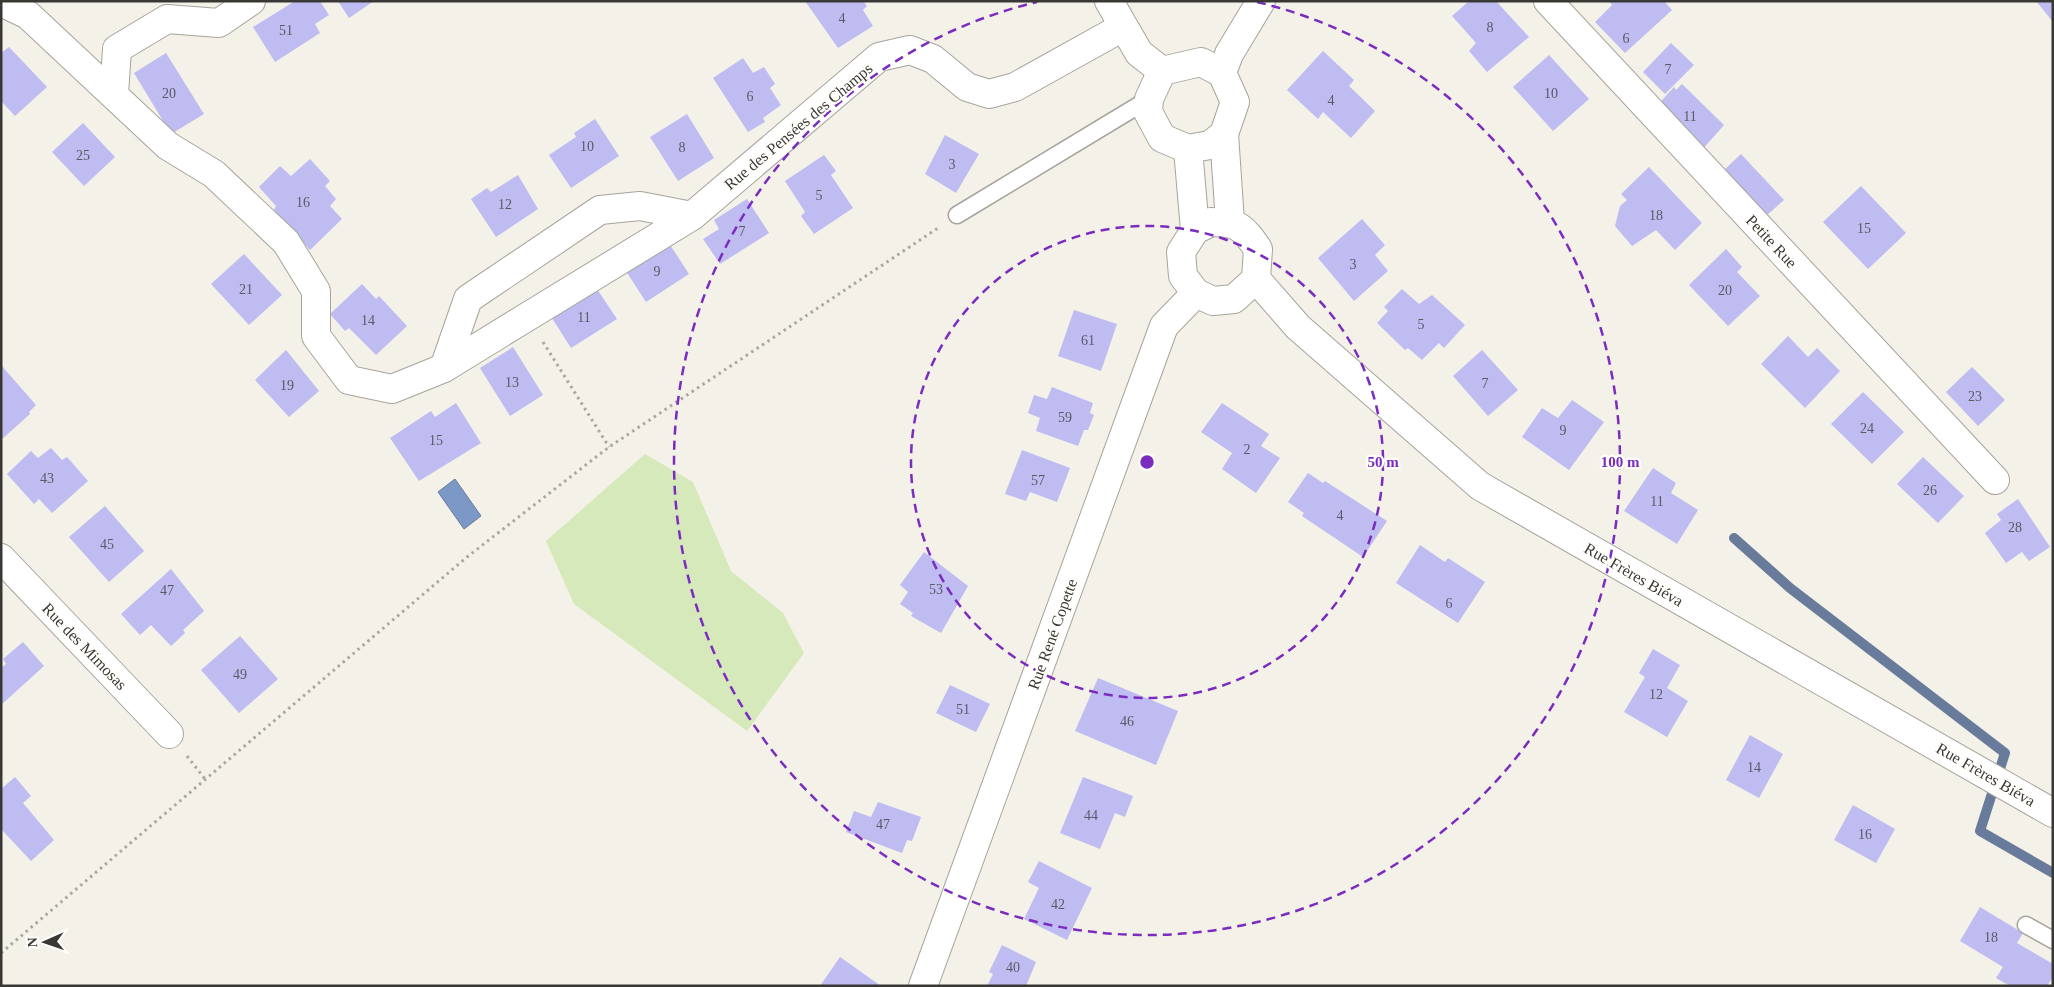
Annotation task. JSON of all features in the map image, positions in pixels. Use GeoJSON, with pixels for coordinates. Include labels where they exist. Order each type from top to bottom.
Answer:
{"type":"FeatureCollection","features":[{"type":"Feature","properties":{"kind":"street"},"geometry":{"type":"LineString","coordinates":[[114,94],[117,50],[167,19],[219,23],[251,1]]}},
{"type":"Feature","properties":{"kind":"street"},"geometry":{"type":"LineString","coordinates":[[1109,1],[1139,53],[1162,71]]}},
{"type":"Feature","properties":{"kind":"street"},"geometry":{"type":"LineString","coordinates":[[1222,73],[1229,54],[1261,1]]}},
{"type":"Feature","properties":{"kind":"street","name":"Petite Rue"},"geometry":{"type":"LineString","coordinates":[[1548,1],[1995,480]]}},
{"type":"Feature","properties":{"kind":"street","name":"Rue des Pensées des Champs"},"geometry":{"type":"LineString","coordinates":[[1,2],[28,15],[168,146],[214,174],[286,242],[316,291],[316,336],[349,380],[392,389],[444,368],[692,216],[880,57],[910,50],[933,58],[967,87],[989,94],[1015,87],[1123,27]]}},
{"type":"Feature","properties":{"kind":"street"},"geometry":{"type":"LineString","coordinates":[[1162,71],[1201,62],[1222,73],[1235,102],[1224,134],[1230,222]]}},
{"type":"Feature","properties":{"kind":"street"},"geometry":{"type":"LineString","coordinates":[[1162,71],[1149,99],[1148,112],[1162,138],[1188,149],[1210,145],[1224,134]]}},
{"type":"Feature","properties":{"kind":"street"},"geometry":{"type":"LineString","coordinates":[[1188,149],[1196,230]]}},
{"type":"Feature","properties":{"kind":"street"},"geometry":{"type":"LineString","coordinates":[[444,368],[468,299],[600,210],[640,206],[692,216]]}},
{"type":"Feature","properties":{"kind":"street"},"geometry":{"type":"LineString","coordinates":[[1211,222],[1230,222],[1244,230],[1258,249],[1256,279],[1234,299],[1213,301],[1196,293],[1183,276],[1181,252],[1196,230],[1211,222]]}},
{"type":"Feature","properties":{"kind":"street","name":"Rue Frères Biéva"},"geometry":{"type":"LineString","coordinates":[[1256,279],[1298,327],[1480,486],[2053,813]]}},
{"type":"Feature","properties":{"kind":"street","name":"Rue René Copette"},"geometry":{"type":"LineString","coordinates":[[924,986],[1164,326],[1196,293]]}},
{"type":"Feature","properties":{"kind":"street","name":"Rue des Mimosas"},"geometry":{"type":"LineString","coordinates":[[5,568],[169,734]]}},
{"type":"Feature","properties":{"kind":"lane"},"geometry":{"type":"LineString","coordinates":[[957,215],[1149,99]]}},
{"type":"Feature","properties":{"kind":"lane"},"geometry":{"type":"LineString","coordinates":[[2026,925],[2053,940]]}},
{"type":"Feature","properties":{"kind":"path"},"geometry":{"type":"LineString","coordinates":[[1,953],[468,557],[609,447],[957,215]]}},
{"type":"Feature","properties":{"kind":"path"},"geometry":{"type":"LineString","coordinates":[[527,318],[609,447]]}},
{"type":"Feature","properties":{"kind":"green space"},"geometry":{"type":"Polygon","coordinates":[[[645,454],[693,482],[731,571],[783,613],[804,653],[747,731],[574,604],[546,541],[645,454]]]}},
{"type":"Feature","properties":{"kind":"water"},"geometry":{"type":"Polygon","coordinates":[[[455,479],[481,516],[464,529],[438,492],[455,479]]]}},
{"type":"Feature","properties":{"kind":"building"},"geometry":{"type":"Polygon","coordinates":[[[295,1],[320,1],[329,15],[315,24],[320,33],[275,62],[253,27],[295,1]]]}},
{"type":"Feature","properties":{"kind":"building"},"geometry":{"type":"Polygon","coordinates":[[[338,1],[374,1],[349,18],[338,1]]]}},
{"type":"Feature","properties":{"kind":"building"},"geometry":{"type":"Polygon","coordinates":[[[805,1],[863,1],[867,6],[863,10],[873,26],[838,48],[805,1]]]}},
{"type":"Feature","properties":{"kind":"building"},"geometry":{"type":"Polygon","coordinates":[[[1469,1],[1496,1],[1529,37],[1487,72],[1469,51],[1476,43],[1452,16],[1469,1]]]}},
{"type":"Feature","properties":{"kind":"building"},"geometry":{"type":"Polygon","coordinates":[[[1609,1],[1664,1],[1672,10],[1625,53],[1595,22],[1612,5],[1609,1]]]}},
{"type":"Feature","properties":{"kind":"building"},"geometry":{"type":"Polygon","coordinates":[[[2036,1],[2053,1],[2053,22],[2036,1]]]}},
{"type":"Feature","properties":{"kind":"building"},"geometry":{"type":"Polygon","coordinates":[[[1671,43],[1694,65],[1665,94],[1643,72],[1671,43]]]}},
{"type":"Feature","properties":{"kind":"building"},"geometry":{"type":"Polygon","coordinates":[[[9,47],[47,87],[15,116],[1,101],[1,53],[9,47]]]}},
{"type":"Feature","properties":{"kind":"building"},"geometry":{"type":"Polygon","coordinates":[[[1323,51],[1354,80],[1349,86],[1375,111],[1351,138],[1323,112],[1318,119],[1287,90],[1323,51]]]}},
{"type":"Feature","properties":{"kind":"building"},"geometry":{"type":"Polygon","coordinates":[[[166,53],[204,114],[171,134],[134,73],[166,53]]]}},
{"type":"Feature","properties":{"kind":"building"},"geometry":{"type":"Polygon","coordinates":[[[1549,55],[1589,99],[1553,131],[1513,87],[1549,55]]]}},
{"type":"Feature","properties":{"kind":"building"},"geometry":{"type":"Polygon","coordinates":[[[743,58],[753,73],[764,67],[775,84],[770,88],[781,105],[763,118],[765,122],[748,132],[713,78],[743,58]]]}},
{"type":"Feature","properties":{"kind":"building"},"geometry":{"type":"Polygon","coordinates":[[[1682,84],[1724,125],[1701,151],[1655,108],[1674,87],[1676,90],[1682,84]]]}},
{"type":"Feature","properties":{"kind":"building"},"geometry":{"type":"Polygon","coordinates":[[[687,114],[714,158],[678,181],[650,137],[687,114]]]}},
{"type":"Feature","properties":{"kind":"building"},"geometry":{"type":"Polygon","coordinates":[[[595,119],[619,156],[571,188],[549,155],[576,137],[574,133],[595,119]]]}},
{"type":"Feature","properties":{"kind":"building"},"geometry":{"type":"Polygon","coordinates":[[[83,123],[115,157],[84,186],[52,152],[83,123]]]}},
{"type":"Feature","properties":{"kind":"building"},"geometry":{"type":"Polygon","coordinates":[[[945,135],[979,154],[956,193],[925,174],[945,135]]]}},
{"type":"Feature","properties":{"kind":"building"},"geometry":{"type":"Polygon","coordinates":[[[1741,154],[1784,200],[1765,217],[1722,172],[1741,154]]]}},
{"type":"Feature","properties":{"kind":"building"},"geometry":{"type":"Polygon","coordinates":[[[824,155],[836,171],[831,175],[853,208],[814,234],[801,216],[805,212],[785,181],[824,155]]]}},
{"type":"Feature","properties":{"kind":"building"},"geometry":{"type":"Polygon","coordinates":[[[310,159],[330,181],[325,186],[336,199],[330,206],[342,219],[310,250],[274,210],[276,206],[259,187],[280,166],[291,176],[310,159]]]}},
{"type":"Feature","properties":{"kind":"building"},"geometry":{"type":"Polygon","coordinates":[[[1649,167],[1702,223],[1675,250],[1656,230],[1632,246],[1615,226],[1620,206],[1627,200],[1621,194],[1649,167]]]}},
{"type":"Feature","properties":{"kind":"building"},"geometry":{"type":"Polygon","coordinates":[[[518,175],[538,209],[496,237],[471,199],[487,188],[491,192],[518,175]]]}},
{"type":"Feature","properties":{"kind":"building"},"geometry":{"type":"Polygon","coordinates":[[[1861,186],[1906,233],[1868,269],[1823,222],[1861,186]]]}},
{"type":"Feature","properties":{"kind":"building"},"geometry":{"type":"Polygon","coordinates":[[[747,199],[769,233],[720,264],[703,239],[719,229],[714,220],[747,199]]]}},
{"type":"Feature","properties":{"kind":"building"},"geometry":{"type":"Polygon","coordinates":[[[1362,219],[1385,245],[1375,255],[1388,271],[1354,301],[1318,258],[1362,219]]]}},
{"type":"Feature","properties":{"kind":"building"},"geometry":{"type":"Polygon","coordinates":[[[667,240],[689,274],[646,302],[624,268],[667,240]]]}},
{"type":"Feature","properties":{"kind":"building"},"geometry":{"type":"Polygon","coordinates":[[[1726,249],[1742,267],[1737,272],[1760,296],[1728,326],[1689,285],[1726,249]]]}},
{"type":"Feature","properties":{"kind":"building"},"geometry":{"type":"Polygon","coordinates":[[[244,254],[282,295],[249,325],[211,284],[244,254]]]}},
{"type":"Feature","properties":{"kind":"building"},"geometry":{"type":"Polygon","coordinates":[[[362,284],[376,299],[379,296],[407,326],[376,355],[349,328],[345,331],[330,314],[362,284]]]}},
{"type":"Feature","properties":{"kind":"building"},"geometry":{"type":"Polygon","coordinates":[[[595,286],[617,319],[571,348],[550,315],[595,286]]]}},
{"type":"Feature","properties":{"kind":"building"},"geometry":{"type":"Polygon","coordinates":[[[1402,289],[1419,304],[1432,295],[1465,325],[1444,348],[1439,343],[1422,360],[1408,348],[1405,350],[1377,323],[1388,311],[1384,307],[1402,289]]]}},
{"type":"Feature","properties":{"kind":"building"},"geometry":{"type":"Polygon","coordinates":[[[1074,310],[1117,324],[1101,371],[1058,356],[1074,310]]]}},
{"type":"Feature","properties":{"kind":"building"},"geometry":{"type":"Polygon","coordinates":[[[1788,336],[1808,357],[1817,348],[1840,371],[1805,408],[1761,364],[1788,336]]]}},
{"type":"Feature","properties":{"kind":"building"},"geometry":{"type":"Polygon","coordinates":[[[513,347],[543,395],[510,416],[480,368],[513,347]]]}},
{"type":"Feature","properties":{"kind":"building"},"geometry":{"type":"Polygon","coordinates":[[[286,350],[319,391],[289,417],[255,380],[286,350]]]}},
{"type":"Feature","properties":{"kind":"building"},"geometry":{"type":"Polygon","coordinates":[[[1482,350],[1518,390],[1488,416],[1453,376],[1482,350]]]}},
{"type":"Feature","properties":{"kind":"building"},"geometry":{"type":"Polygon","coordinates":[[[1,365],[36,405],[29,412],[30,414],[1,440],[1,365]]]}},
{"type":"Feature","properties":{"kind":"building"},"geometry":{"type":"Polygon","coordinates":[[[1972,367],[2005,400],[1978,426],[1946,392],[1972,367]]]}},
{"type":"Feature","properties":{"kind":"building"},"geometry":{"type":"Polygon","coordinates":[[[1052,387],[1093,403],[1090,413],[1094,415],[1088,430],[1084,430],[1078,446],[1036,431],[1040,418],[1028,413],[1034,395],[1047,399],[1052,387]]]}},
{"type":"Feature","properties":{"kind":"building"},"geometry":{"type":"Polygon","coordinates":[[[1863,392],[1904,432],[1872,464],[1831,424],[1863,392]]]}},
{"type":"Feature","properties":{"kind":"building"},"geometry":{"type":"Polygon","coordinates":[[[1572,400],[1604,422],[1569,470],[1522,437],[1542,408],[1558,418],[1572,400]]]}},
{"type":"Feature","properties":{"kind":"building"},"geometry":{"type":"Polygon","coordinates":[[[456,403],[481,443],[419,481],[390,438],[431,411],[435,417],[456,403]]]}},
{"type":"Feature","properties":{"kind":"building"},"geometry":{"type":"Polygon","coordinates":[[[1222,403],[1269,434],[1261,446],[1280,458],[1256,493],[1222,469],[1232,453],[1201,432],[1222,403]]]}},
{"type":"Feature","properties":{"kind":"building"},"geometry":{"type":"Polygon","coordinates":[[[51,448],[62,460],[67,457],[88,481],[52,513],[39,499],[34,504],[7,474],[31,451],[38,458],[51,448]]]}},
{"type":"Feature","properties":{"kind":"building"},"geometry":{"type":"Polygon","coordinates":[[[1022,450],[1070,468],[1057,502],[1030,492],[1026,501],[1005,494],[1022,450]]]}},
{"type":"Feature","properties":{"kind":"building"},"geometry":{"type":"Polygon","coordinates":[[[1923,457],[1964,496],[1938,523],[1897,484],[1923,457]]]}},
{"type":"Feature","properties":{"kind":"building"},"geometry":{"type":"Polygon","coordinates":[[[1653,468],[1676,483],[1671,493],[1698,510],[1677,544],[1624,511],[1653,468]]]}},
{"type":"Feature","properties":{"kind":"building"},"geometry":{"type":"Polygon","coordinates":[[[1308,473],[1323,483],[1325,481],[1387,521],[1363,557],[1302,516],[1304,513],[1288,502],[1308,473]]]}},
{"type":"Feature","properties":{"kind":"building"},"geometry":{"type":"Polygon","coordinates":[[[2018,499],[2050,547],[2029,561],[2022,552],[2006,563],[1985,533],[2001,520],[1997,514],[2018,499]]]}},
{"type":"Feature","properties":{"kind":"building"},"geometry":{"type":"Polygon","coordinates":[[[105,506],[144,551],[109,582],[69,537],[105,506]]]}},
{"type":"Feature","properties":{"kind":"building"},"geometry":{"type":"Polygon","coordinates":[[[1420,545],[1445,562],[1448,558],[1485,582],[1458,623],[1396,583],[1420,545]]]}},
{"type":"Feature","properties":{"kind":"building"},"geometry":{"type":"Polygon","coordinates":[[[924,552],[968,586],[941,633],[911,616],[913,613],[900,604],[908,592],[900,585],[924,552]]]}},
{"type":"Feature","properties":{"kind":"building"},"geometry":{"type":"Polygon","coordinates":[[[171,569],[204,611],[183,630],[185,633],[171,646],[151,625],[140,635],[121,614],[171,569]]]}},
{"type":"Feature","properties":{"kind":"building"},"geometry":{"type":"Polygon","coordinates":[[[240,636],[278,679],[239,713],[201,670],[240,636]]]}},
{"type":"Feature","properties":{"kind":"building"},"geometry":{"type":"Polygon","coordinates":[[[23,642],[44,666],[1,705],[1,668],[6,664],[3,659],[23,642]]]}},
{"type":"Feature","properties":{"kind":"building"},"geometry":{"type":"Polygon","coordinates":[[[1653,649],[1680,665],[1667,688],[1688,701],[1667,737],[1624,712],[1645,677],[1639,673],[1653,649]]]}},
{"type":"Feature","properties":{"kind":"building"},"geometry":{"type":"Polygon","coordinates":[[[1098,678],[1178,711],[1156,765],[1075,731],[1098,678]]]}},
{"type":"Feature","properties":{"kind":"building"},"geometry":{"type":"Polygon","coordinates":[[[950,685],[990,704],[976,732],[936,713],[950,685]]]}},
{"type":"Feature","properties":{"kind":"building"},"geometry":{"type":"Polygon","coordinates":[[[1750,735],[1783,754],[1759,798],[1726,780],[1750,735]]]}},
{"type":"Feature","properties":{"kind":"building"},"geometry":{"type":"Polygon","coordinates":[[[15,777],[31,796],[23,803],[54,840],[31,861],[1,829],[1,789],[15,777]]]}},
{"type":"Feature","properties":{"kind":"building"},"geometry":{"type":"Polygon","coordinates":[[[1083,777],[1133,796],[1125,817],[1115,813],[1100,849],[1060,833],[1083,777]]]}},
{"type":"Feature","properties":{"kind":"building"},"geometry":{"type":"Polygon","coordinates":[[[878,802],[921,817],[912,841],[907,840],[902,853],[846,832],[854,811],[871,817],[878,802]]]}},
{"type":"Feature","properties":{"kind":"building"},"geometry":{"type":"Polygon","coordinates":[[[1853,805],[1895,829],[1876,863],[1834,840],[1853,805]]]}},
{"type":"Feature","properties":{"kind":"building"},"geometry":{"type":"Polygon","coordinates":[[[1039,861],[1092,888],[1067,940],[1024,919],[1039,888],[1028,882],[1039,861]]]}},
{"type":"Feature","properties":{"kind":"building"},"geometry":{"type":"Polygon","coordinates":[[[1980,907],[2023,933],[2017,943],[2053,964],[2053,977],[2047,986],[2010,986],[1996,978],[2003,967],[1960,941],[1980,907]]]}},
{"type":"Feature","properties":{"kind":"building"},"geometry":{"type":"Polygon","coordinates":[[[1002,945],[1036,962],[1026,986],[987,986],[993,974],[989,972],[1002,945]]]}},
{"type":"Feature","properties":{"kind":"building"},"geometry":{"type":"Polygon","coordinates":[[[840,957],[881,986],[820,986],[840,957]]]}},
{"type":"Feature","properties":{"kind":"waterway"},"geometry":{"type":"LineString","coordinates":[[1734,538],[1790,588],[2005,753],[1980,831],[2053,873]]}}]}
